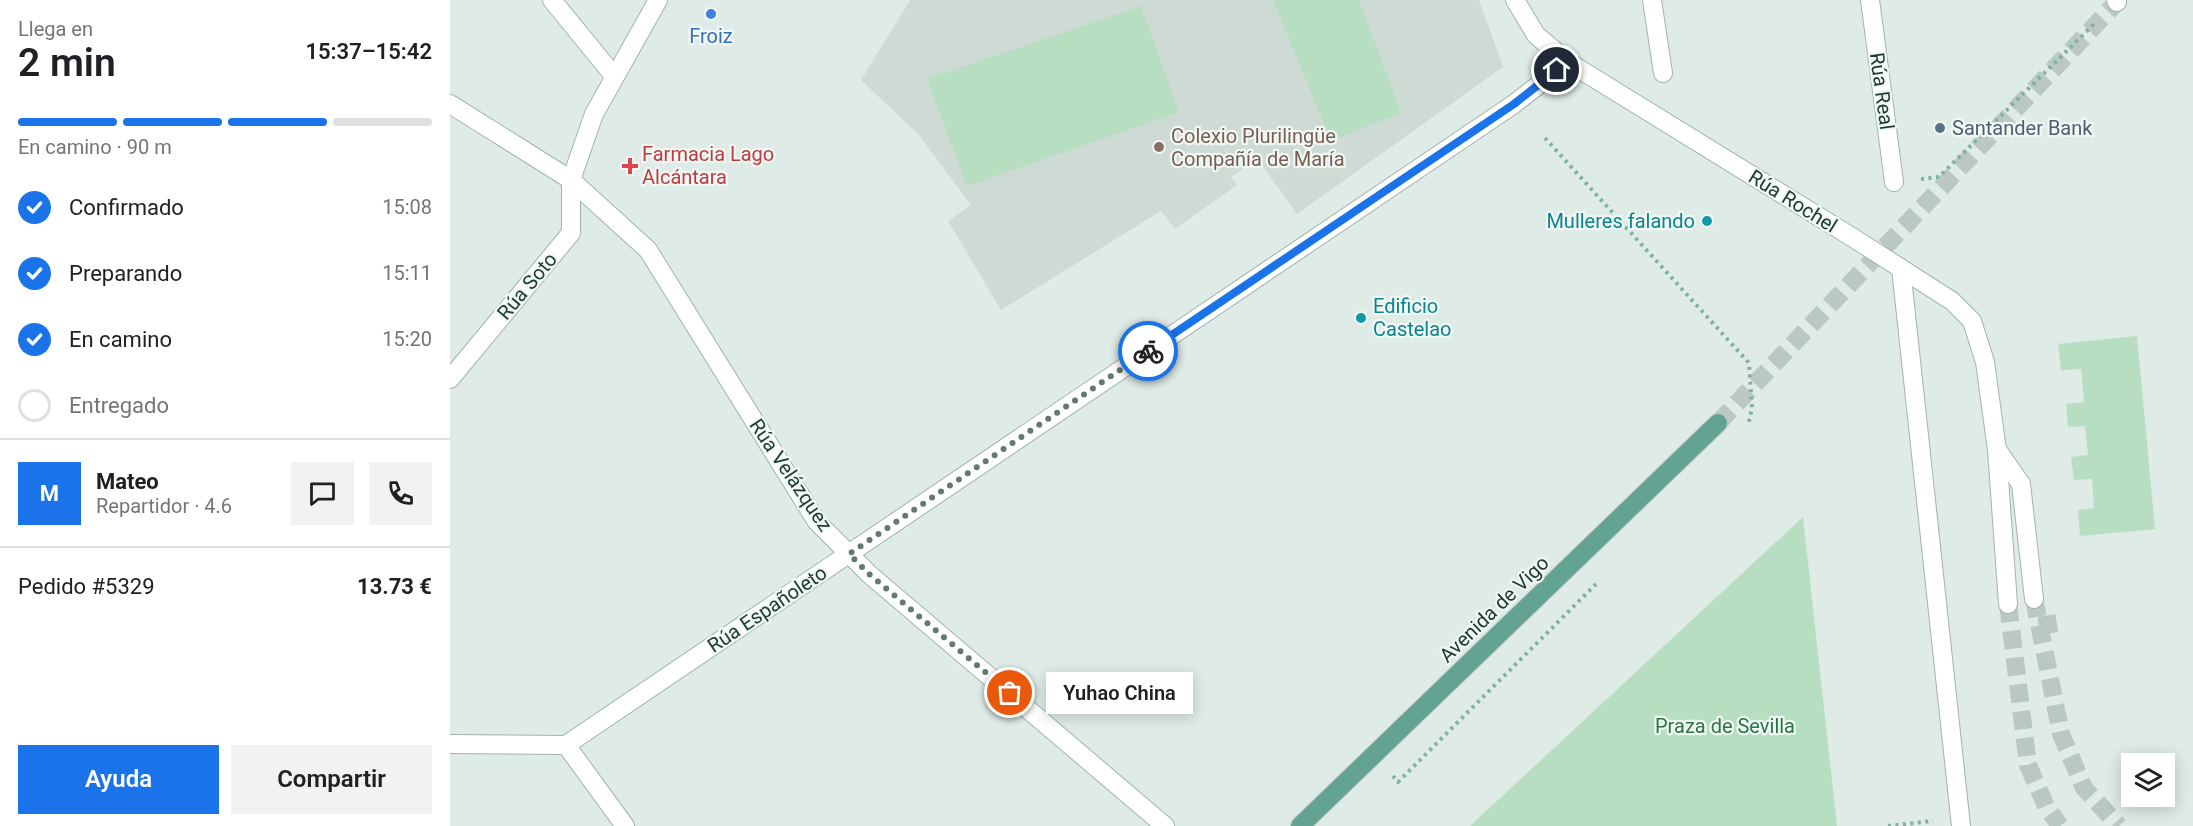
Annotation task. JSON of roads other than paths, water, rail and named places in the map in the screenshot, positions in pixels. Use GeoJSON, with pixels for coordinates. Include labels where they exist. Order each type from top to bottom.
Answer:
{"type":"FeatureCollection","features":[{"type":"Feature","properties":{"kind":"main road","name":"Avenida de Vigo"},"geometry":{"type":"LineString","coordinates":[[1300,826],[1718,423]]}},
{"type":"Feature","properties":{"kind":"street"},"geometry":{"type":"LineString","coordinates":[[552,0],[614,76]]}},
{"type":"Feature","properties":{"kind":"street","name":"Rúa Soto"},"geometry":{"type":"LineString","coordinates":[[450,379],[571,233],[571,180],[594,114],[658,0]]}},
{"type":"Feature","properties":{"kind":"street","name":"Rúa Rochel"},"geometry":{"type":"LineString","coordinates":[[1515,0],[1536,35],[1568,62],[1901,268],[1952,301],[1972,321],[1985,362],[1997,450],[2008,604]]}},
{"type":"Feature","properties":{"kind":"street"},"geometry":{"type":"LineString","coordinates":[[1652,0],[1663,73]]}},
{"type":"Feature","properties":{"kind":"street","name":"Rúa Real"},"geometry":{"type":"LineString","coordinates":[[1870,0],[1894,182]]}},
{"type":"Feature","properties":{"kind":"street","name":"Rúa Españoleto"},"geometry":{"type":"LineString","coordinates":[[566,745],[1514,104],[1568,62]]}},
{"type":"Feature","properties":{"kind":"street","name":"Rúa Velázquez"},"geometry":{"type":"LineString","coordinates":[[450,104],[571,180],[648,250],[818,522],[869,574],[1165,826]]}},
{"type":"Feature","properties":{"kind":"street"},"geometry":{"type":"LineString","coordinates":[[1901,268],[1961,822]]}},
{"type":"Feature","properties":{"kind":"street"},"geometry":{"type":"LineString","coordinates":[[1997,450],[2021,484],[2034,599]]}},
{"type":"Feature","properties":{"kind":"street"},"geometry":{"type":"LineString","coordinates":[[450,744],[566,745],[626,826]]}},
{"type":"Feature","properties":{"kind":"tunnel"},"geometry":{"type":"LineString","coordinates":[[1718,423],[2119,0]]}},
{"type":"Feature","properties":{"kind":"tunnel"},"geometry":{"type":"LineString","coordinates":[[2034,599],[2061,734],[2084,788],[2119,826]]}},
{"type":"Feature","properties":{"kind":"tunnel"},"geometry":{"type":"LineString","coordinates":[[2008,604],[2028,765],[2046,806],[2060,826]]}},
{"type":"Feature","properties":{"kind":"tunnel"},"geometry":{"type":"LineString","coordinates":[[2039,626],[2064,622]]}},
{"type":"Feature","properties":{"kind":"place","name":"Froiz"},"geometry":{"type":"Point","coordinates":[711,14]}},
{"type":"Feature","properties":{"kind":"place","name":"Santander Bank"},"geometry":{"type":"Point","coordinates":[1940,128]}},
{"type":"Feature","properties":{"kind":"place","name":"Colexio Plurilingüe Compañía de María"},"geometry":{"type":"Point","coordinates":[1159,147]}},
{"type":"Feature","properties":{"kind":"place","name":"Farmacia Lago Alcántara"},"geometry":{"type":"Point","coordinates":[630,166]}},
{"type":"Feature","properties":{"kind":"place","name":"Mulleres falando"},"geometry":{"type":"Point","coordinates":[1707,221]}},
{"type":"Feature","properties":{"kind":"place","name":"Edificio Castelao"},"geometry":{"type":"Point","coordinates":[1361,318]}},
{"type":"Feature","properties":{"kind":"place","name":"Yuhao China"},"geometry":{"type":"Point","coordinates":[1010,693]}},
{"type":"Feature","properties":{"kind":"park label","name":"Praza de Sevilla"},"geometry":{"type":"Point","coordinates":[1725,726]}}]}
